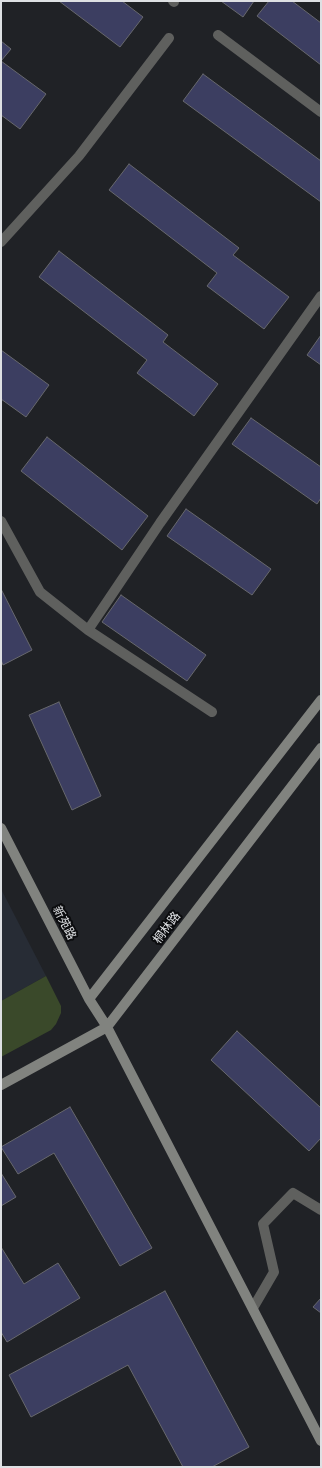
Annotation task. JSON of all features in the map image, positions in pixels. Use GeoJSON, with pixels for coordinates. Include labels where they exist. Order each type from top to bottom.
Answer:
{"type":"FeatureCollection","features":[{"type":"Feature","properties":{"kind":"street"},"geometry":{"type":"LineString","coordinates":[[218,35],[321,112]]}},
{"type":"Feature","properties":{"kind":"street"},"geometry":{"type":"LineString","coordinates":[[1,242],[79,156],[170,38]]}},
{"type":"Feature","properties":{"kind":"street"},"geometry":{"type":"LineString","coordinates":[[88,630],[160,523],[321,296]]}},
{"type":"Feature","properties":{"kind":"street"},"geometry":{"type":"LineString","coordinates":[[1,521],[40,592],[88,630],[212,712]]}},
{"type":"Feature","properties":{"kind":"street","name":"桐林路"},"geometry":{"type":"LineString","coordinates":[[89,999],[321,700]]}},
{"type":"Feature","properties":{"kind":"street","name":"桐林路"},"geometry":{"type":"LineString","coordinates":[[1,1085],[107,1027],[321,748]]}},
{"type":"Feature","properties":{"kind":"street","name":"新苑路"},"geometry":{"type":"LineString","coordinates":[[1,828],[89,999],[107,1027],[321,1441]]}},
{"type":"Feature","properties":{"kind":"street"},"geometry":{"type":"LineString","coordinates":[[253,1308],[274,1272],[263,1224],[294,1193],[321,1210]]}},
{"type":"Feature","properties":{"kind":"shaded area"},"geometry":{"type":"Polygon","coordinates":[[[1,889],[46,976],[1,1001],[1,889]]]}},
{"type":"Feature","properties":{"kind":"green space"},"geometry":{"type":"Polygon","coordinates":[[[46,976],[61,1006],[61,1013],[56,1024],[51,1030],[1,1057],[1,1001],[46,976]]]}},
{"type":"Feature","properties":{"kind":"building"},"geometry":{"type":"Polygon","coordinates":[[[59,1],[122,1],[143,17],[120,47],[59,1]]]}},
{"type":"Feature","properties":{"kind":"building"},"geometry":{"type":"Polygon","coordinates":[[[221,1],[254,1],[243,17],[221,1]]]}},
{"type":"Feature","properties":{"kind":"building"},"geometry":{"type":"Polygon","coordinates":[[[269,1],[292,1],[321,23],[321,65],[257,16],[269,1]]]}},
{"type":"Feature","properties":{"kind":"building"},"geometry":{"type":"Polygon","coordinates":[[[1,41],[11,49],[1,61],[1,41]]]}},
{"type":"Feature","properties":{"kind":"building"},"geometry":{"type":"Polygon","coordinates":[[[1,61],[46,94],[20,129],[1,115],[1,61]]]}},
{"type":"Feature","properties":{"kind":"building"},"geometry":{"type":"Polygon","coordinates":[[[203,74],[321,161],[321,202],[183,101],[203,74]]]}},
{"type":"Feature","properties":{"kind":"building"},"geometry":{"type":"Polygon","coordinates":[[[129,164],[239,248],[233,255],[289,297],[264,329],[207,286],[217,273],[109,190],[129,164]]]}},
{"type":"Feature","properties":{"kind":"building"},"geometry":{"type":"Polygon","coordinates":[[[59,251],[168,335],[163,342],[218,384],[194,416],[137,373],[147,360],[39,277],[59,251]]]}},
{"type":"Feature","properties":{"kind":"building"},"geometry":{"type":"Polygon","coordinates":[[[321,335],[321,365],[307,355],[321,335]]]}},
{"type":"Feature","properties":{"kind":"building"},"geometry":{"type":"Polygon","coordinates":[[[1,350],[49,385],[26,417],[1,399],[1,350]]]}},
{"type":"Feature","properties":{"kind":"building"},"geometry":{"type":"Polygon","coordinates":[[[251,418],[321,467],[321,498],[317,504],[232,444],[251,418]]]}},
{"type":"Feature","properties":{"kind":"building"},"geometry":{"type":"Polygon","coordinates":[[[47,437],[148,516],[122,550],[21,471],[47,437]]]}},
{"type":"Feature","properties":{"kind":"building"},"geometry":{"type":"Polygon","coordinates":[[[186,509],[271,569],[252,595],[167,536],[186,509]]]}},
{"type":"Feature","properties":{"kind":"building"},"geometry":{"type":"Polygon","coordinates":[[[1,589],[32,650],[3,665],[1,660],[1,589]]]}},
{"type":"Feature","properties":{"kind":"building"},"geometry":{"type":"Polygon","coordinates":[[[121,595],[206,655],[187,681],[102,622],[121,595]]]}},
{"type":"Feature","properties":{"kind":"building"},"geometry":{"type":"Polygon","coordinates":[[[59,702],[101,796],[72,810],[29,715],[59,702]]]}},
{"type":"Feature","properties":{"kind":"building"},"geometry":{"type":"Polygon","coordinates":[[[237,1031],[321,1108],[321,1138],[309,1151],[211,1060],[237,1031]]]}},
{"type":"Feature","properties":{"kind":"building"},"geometry":{"type":"Polygon","coordinates":[[[70,1107],[152,1248],[120,1266],[54,1153],[18,1174],[1,1147],[70,1107]]]}},
{"type":"Feature","properties":{"kind":"building"},"geometry":{"type":"Polygon","coordinates":[[[1,1173],[16,1197],[1,1206],[1,1173]]]}},
{"type":"Feature","properties":{"kind":"building"},"geometry":{"type":"Polygon","coordinates":[[[1,1247],[24,1284],[58,1263],[80,1298],[7,1342],[1,1332],[1,1247]]]}},
{"type":"Feature","properties":{"kind":"building"},"geometry":{"type":"Polygon","coordinates":[[[165,1291],[249,1447],[212,1467],[183,1467],[128,1365],[31,1417],[9,1375],[165,1291]]]}},
{"type":"Feature","properties":{"kind":"building"},"geometry":{"type":"Polygon","coordinates":[[[321,1298],[321,1313],[313,1307],[321,1298]]]}}]}
